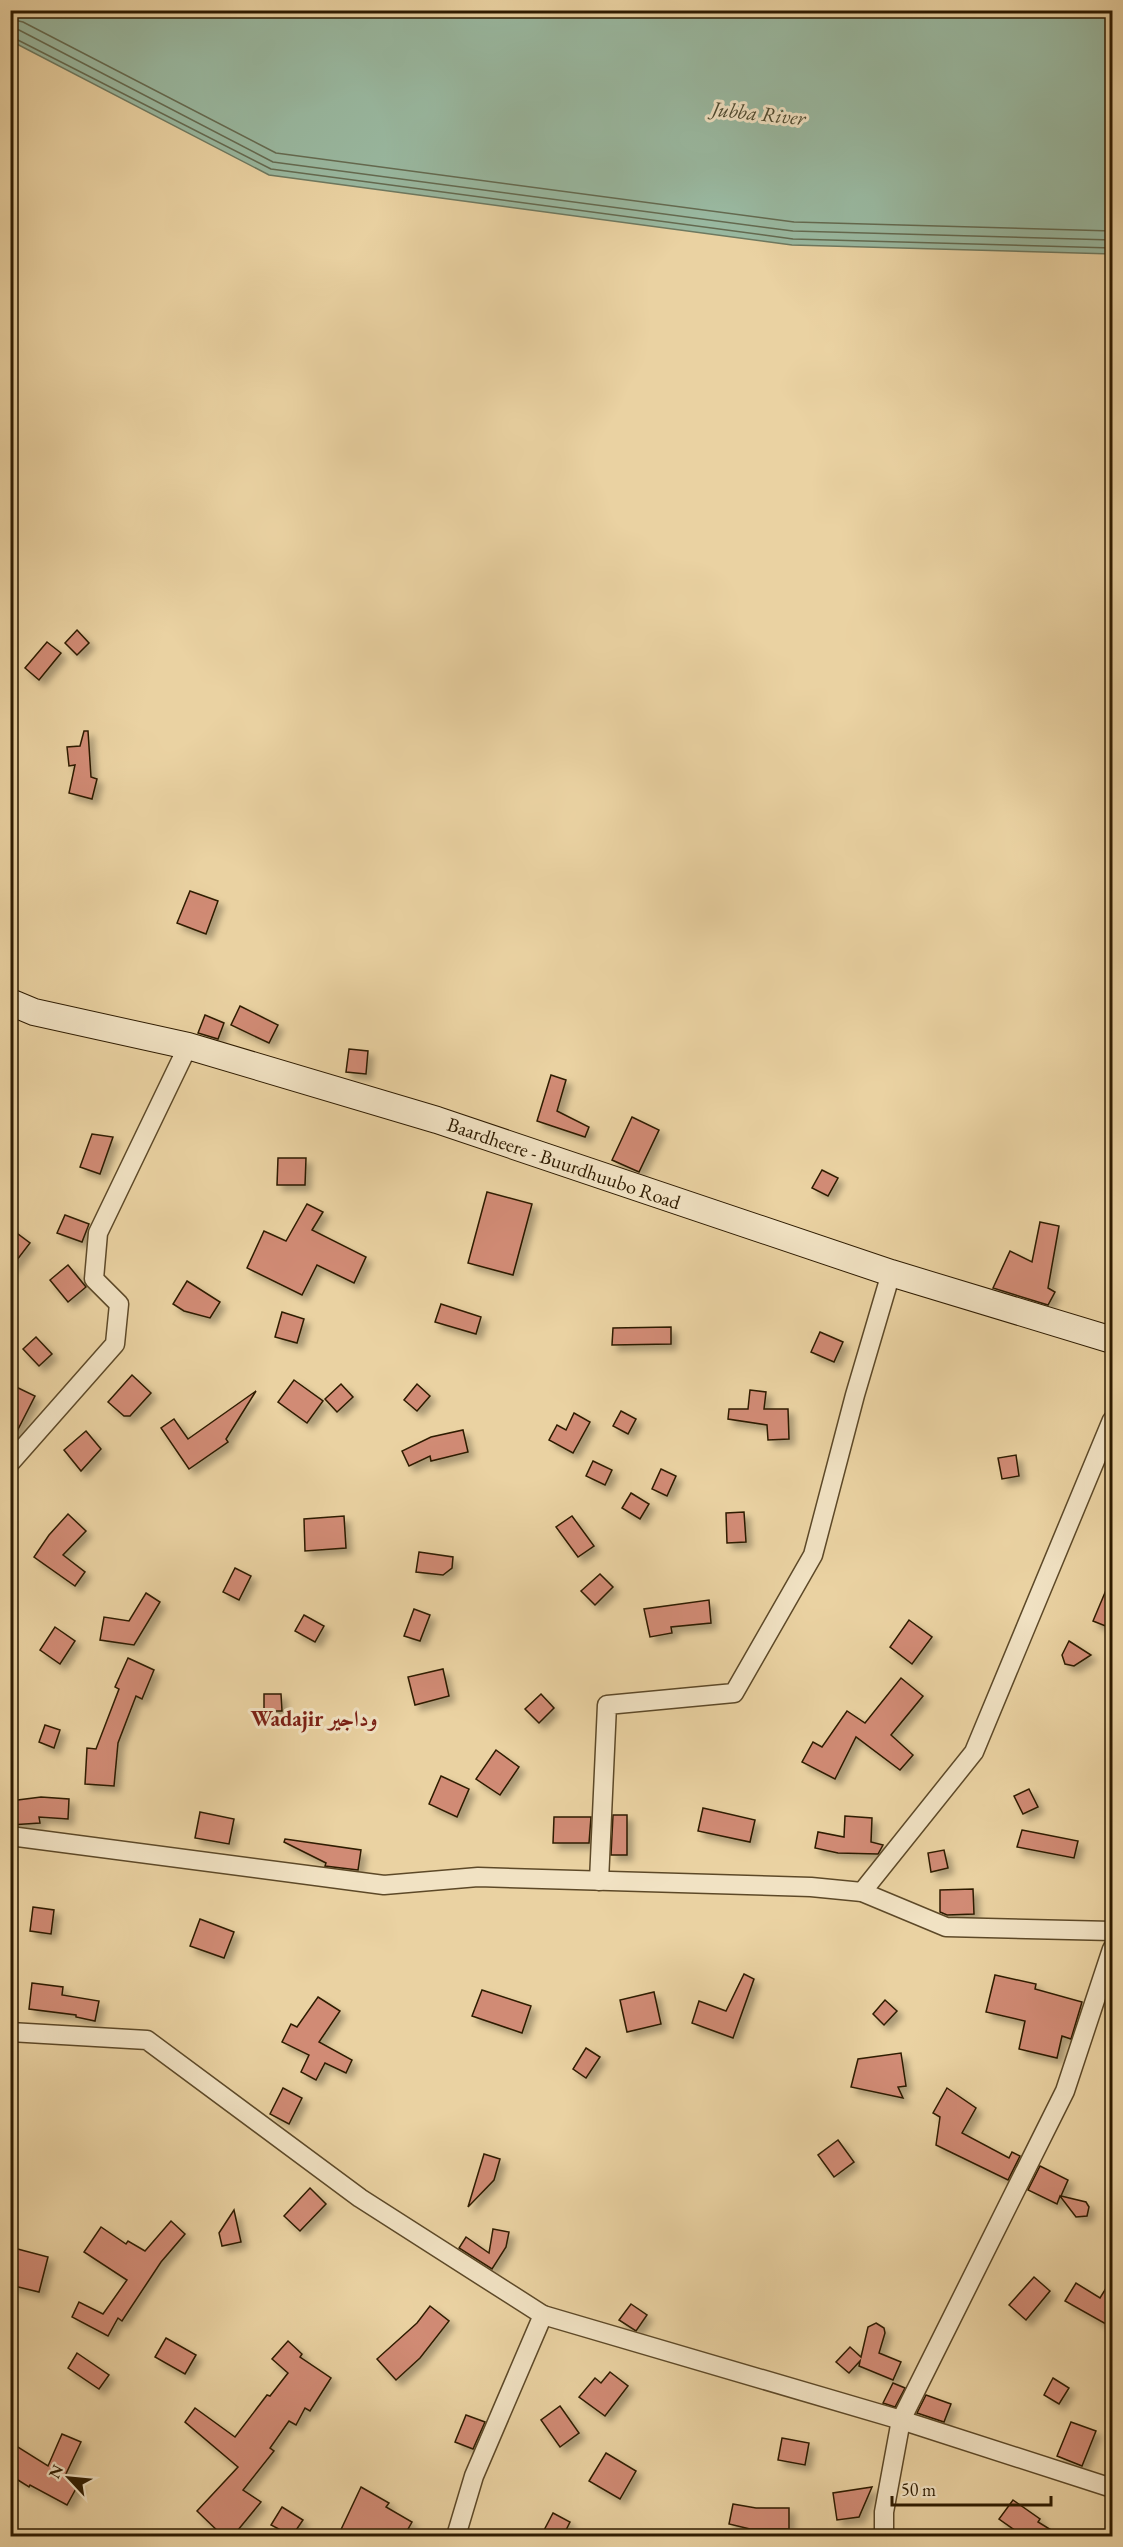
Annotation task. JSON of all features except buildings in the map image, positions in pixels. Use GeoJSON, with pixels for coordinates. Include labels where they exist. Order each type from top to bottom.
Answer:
{"type":"FeatureCollection","features":[{"type":"Feature","properties":{"kind":"main road","name":"Baardheere - Buurdhuubo Road"},"geometry":{"type":"LineString","coordinates":[[10,1002],[34,1012],[188,1046],[437,1120],[891,1273],[1113,1340]]}},
{"type":"Feature","properties":{"kind":"street"},"geometry":{"type":"LineString","coordinates":[[10,1463],[115,1344],[119,1304],[94,1279],[98,1233],[188,1046]]}},
{"type":"Feature","properties":{"kind":"street"},"geometry":{"type":"LineString","coordinates":[[598,1881],[607,1705],[734,1693],[813,1555],[855,1395],[891,1273]]}},
{"type":"Feature","properties":{"kind":"street"},"geometry":{"type":"LineString","coordinates":[[862,1892],[974,1752],[1113,1420]]}},
{"type":"Feature","properties":{"kind":"street"},"geometry":{"type":"LineString","coordinates":[[10,1836],[384,1885],[478,1877],[811,1887],[862,1892],[946,1927],[1113,1931]]}},
{"type":"Feature","properties":{"kind":"street"},"geometry":{"type":"LineString","coordinates":[[884,2536],[884,2512],[901,2420],[1065,2091],[1113,1949]]}},
{"type":"Feature","properties":{"kind":"street"},"geometry":{"type":"LineString","coordinates":[[10,2032],[147,2040],[360,2198],[543,2315],[901,2420],[1113,2488]]}},
{"type":"Feature","properties":{"kind":"street"},"geometry":{"type":"LineString","coordinates":[[456,2536],[474,2476],[543,2315]]}},
{"type":"Feature","properties":{"kind":"water","name":"Jubba River"},"geometry":{"type":"Polygon","coordinates":[[[10,11],[1112,11],[1112,254],[792,245],[269,175],[11,41],[10,11]]]}},
{"type":"Feature","properties":{"kind":"district","name":"Wadajir وداجير"},"geometry":{"type":"Point","coordinates":[314,1718]}}]}
